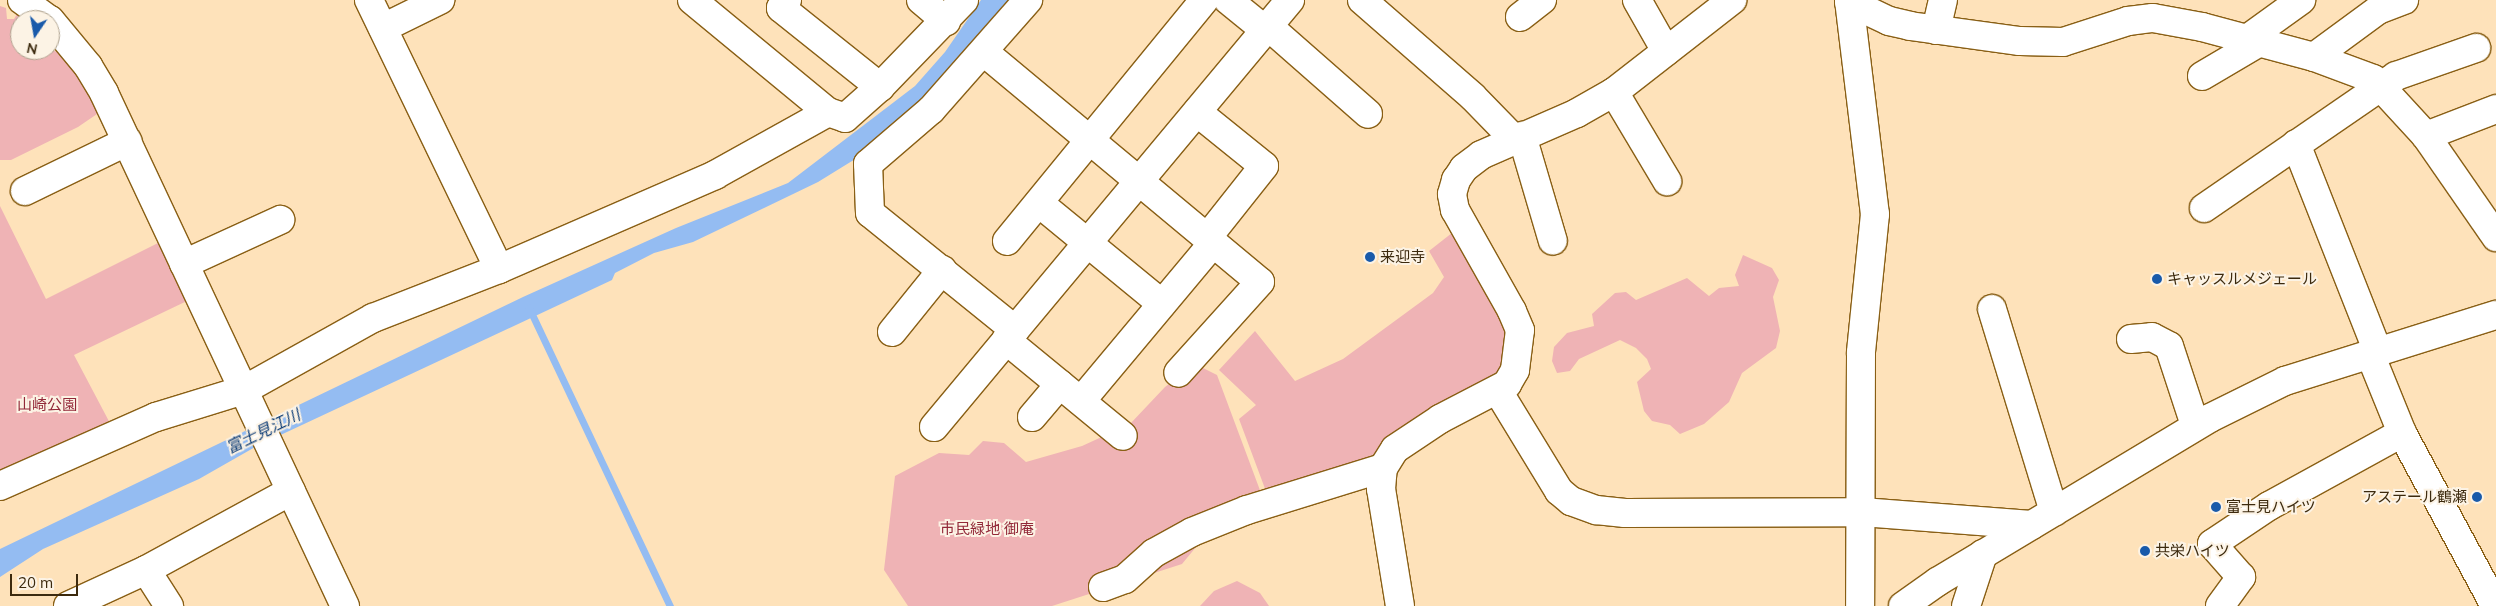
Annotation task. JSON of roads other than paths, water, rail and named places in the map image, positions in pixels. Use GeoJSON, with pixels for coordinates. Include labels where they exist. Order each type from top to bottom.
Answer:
{"type":"FeatureCollection","features":[{"type":"Feature","properties":{"kind":"street"},"geometry":{"type":"LineString","coordinates":[[369,0],[499,269]]}},
{"type":"Feature","properties":{"kind":"street"},"geometry":{"type":"LineString","coordinates":[[383,28],[440,0]]}},
{"type":"Feature","properties":{"kind":"street"},"geometry":{"type":"LineString","coordinates":[[692,0],[828,112],[845,118],[880,87],[946,21],[964,0]]}},
{"type":"Feature","properties":{"kind":"street"},"geometry":{"type":"LineString","coordinates":[[788,0],[781,8],[880,87]]}},
{"type":"Feature","properties":{"kind":"street"},"geometry":{"type":"LineString","coordinates":[[921,0],[946,21]]}},
{"type":"Feature","properties":{"kind":"street"},"geometry":{"type":"LineString","coordinates":[[1028,0],[931,110],[868,164],[870,213],[942,270],[1060,384],[1123,436]]}},
{"type":"Feature","properties":{"kind":"street"},"geometry":{"type":"LineString","coordinates":[[1007,242],[1204,0]]}},
{"type":"Feature","properties":{"kind":"street"},"geometry":{"type":"LineString","coordinates":[[1228,0],[1267,28],[1368,114]]}},
{"type":"Feature","properties":{"kind":"street"},"geometry":{"type":"LineString","coordinates":[[934,427],[1290,0]]}},
{"type":"Feature","properties":{"kind":"street"},"geometry":{"type":"LineString","coordinates":[[1362,0],[1518,138],[1553,241]]}},
{"type":"Feature","properties":{"kind":"street"},"geometry":{"type":"LineString","coordinates":[[1520,17],[1542,0]]}},
{"type":"Feature","properties":{"kind":"street"},"geometry":{"type":"LineString","coordinates":[[1637,0],[1666,51]]}},
{"type":"Feature","properties":{"kind":"street"},"geometry":{"type":"LineString","coordinates":[[1400,606],[1381,489],[1383,468],[1395,450],[1440,419],[1498,391],[1507,384],[1515,370],[1520,330],[1512,311],[1455,210],[1452,194],[1464,168],[1481,155],[1576,113],[1614,92],[1732,0]]}},
{"type":"Feature","properties":{"kind":"street"},"geometry":{"type":"LineString","coordinates":[[1936,30],[1943,0]]}},
{"type":"Feature","properties":{"kind":"street"},"geometry":{"type":"LineString","coordinates":[[2202,76],[2252,41],[2301,0]]}},
{"type":"Feature","properties":{"kind":"street"},"geometry":{"type":"LineString","coordinates":[[2314,57],[2378,10],[2404,0]]}},
{"type":"Feature","properties":{"kind":"street"},"geometry":{"type":"LineString","coordinates":[[27,1],[38,10]]}},
{"type":"Feature","properties":{"kind":"street"},"geometry":{"type":"LineString","coordinates":[[1849,1],[1889,21],[1936,30],[2020,41],[2063,42],[2128,22],[2160,9],[2252,41],[2314,57],[2373,79],[2426,136],[2496,237]]}},
{"type":"Feature","properties":{"kind":"street"},"geometry":{"type":"LineString","coordinates":[[1849,1],[1875,214],[1861,353],[1862,512],[1860,606]]}},
{"type":"Feature","properties":{"kind":"street"},"geometry":{"type":"LineString","coordinates":[[60,32],[88,66],[128,142],[345,606]]}},
{"type":"Feature","properties":{"kind":"street"},"geometry":{"type":"LineString","coordinates":[[2204,208],[2396,76],[2476,48]]}},
{"type":"Feature","properties":{"kind":"street"},"geometry":{"type":"LineString","coordinates":[[984,52],[1260,282],[1178,373]]}},
{"type":"Feature","properties":{"kind":"street"},"geometry":{"type":"LineString","coordinates":[[1614,92],[1666,181]]}},
{"type":"Feature","properties":{"kind":"street"},"geometry":{"type":"LineString","coordinates":[[2426,136],[2496,109]]}},
{"type":"Feature","properties":{"kind":"street"},"geometry":{"type":"LineString","coordinates":[[0,486],[156,417],[246,394],[374,318],[499,269],[715,175],[828,112]]}},
{"type":"Feature","properties":{"kind":"street"},"geometry":{"type":"LineString","coordinates":[[1081,401],[1162,304],[1264,166],[1197,112]]}},
{"type":"Feature","properties":{"kind":"street"},"geometry":{"type":"LineString","coordinates":[[25,191],[128,142]]}},
{"type":"Feature","properties":{"kind":"street"},"geometry":{"type":"LineString","coordinates":[[2296,144],[2402,433],[2495,606]]}},
{"type":"Feature","properties":{"kind":"street"},"geometry":{"type":"LineString","coordinates":[[1039,203],[1162,304]]}},
{"type":"Feature","properties":{"kind":"street"},"geometry":{"type":"LineString","coordinates":[[184,264],[280,220]]}},
{"type":"Feature","properties":{"kind":"street"},"geometry":{"type":"LineString","coordinates":[[892,332],[942,270]]}},
{"type":"Feature","properties":{"kind":"street"},"geometry":{"type":"LineString","coordinates":[[1992,309],[2043,519]]}},
{"type":"Feature","properties":{"kind":"street"},"geometry":{"type":"LineString","coordinates":[[1903,606],[1983,554],[2195,425],[2286,381],[2496,315]]}},
{"type":"Feature","properties":{"kind":"street"},"geometry":{"type":"LineString","coordinates":[[2131,339],[2152,337],[2169,346],[2195,425]]}},
{"type":"Feature","properties":{"kind":"street"},"geometry":{"type":"LineString","coordinates":[[1032,417],[1060,384]]}},
{"type":"Feature","properties":{"kind":"street"},"geometry":{"type":"LineString","coordinates":[[1498,391],[1559,491],[1571,501],[1596,510],[1625,513],[1862,512],[2043,519]]}},
{"type":"Feature","properties":{"kind":"street"},"geometry":{"type":"LineString","coordinates":[[2220,606],[2241,577],[2212,544],[2269,506],[2402,433]]}},
{"type":"Feature","properties":{"kind":"street"},"geometry":{"type":"LineString","coordinates":[[1103,587],[1125,579],[1154,553],[1192,532],[1247,510],[1383,468]]}},
{"type":"Feature","properties":{"kind":"street"},"geometry":{"type":"LineString","coordinates":[[68,606],[146,570],[291,491]]}},
{"type":"Feature","properties":{"kind":"street"},"geometry":{"type":"LineString","coordinates":[[1966,606],[1983,554]]}},
{"type":"Feature","properties":{"kind":"street"},"geometry":{"type":"LineString","coordinates":[[146,570],[169,606]]}},
{"type":"Feature","properties":{"kind":"water","name":"富士見江川"},"geometry":{"type":"Polygon","coordinates":[[[981,0],[1020,0],[983,45],[865,153],[818,182],[693,242],[654,253],[615,273],[612,280],[257,446],[199,479],[43,549],[0,577],[0,549],[523,297],[676,228],[788,183],[915,86],[945,52],[981,0]]]}},
{"type":"Feature","properties":{"kind":"waterway"},"geometry":{"type":"LineString","coordinates":[[529,308],[670,606]]}},
{"type":"Feature","properties":{"kind":"place","name":"来迎寺"},"geometry":{"type":"Point","coordinates":[1370,257]}},
{"type":"Feature","properties":{"kind":"place","name":"キャッスルメジェール"},"geometry":{"type":"Point","coordinates":[2157,279]}},
{"type":"Feature","properties":{"kind":"place","name":"アステール鶴瀬"},"geometry":{"type":"Point","coordinates":[2477,497]}},
{"type":"Feature","properties":{"kind":"place","name":"富士見ハイツ"},"geometry":{"type":"Point","coordinates":[2216,507]}},
{"type":"Feature","properties":{"kind":"place","name":"共栄ハイツ"},"geometry":{"type":"Point","coordinates":[2145,551]}},
{"type":"Feature","properties":{"kind":"park label","name":"山崎公園"},"geometry":{"type":"Point","coordinates":[47,405]}},
{"type":"Feature","properties":{"kind":"park label","name":"市民緑地 御庵"},"geometry":{"type":"Point","coordinates":[987,529]}}]}
